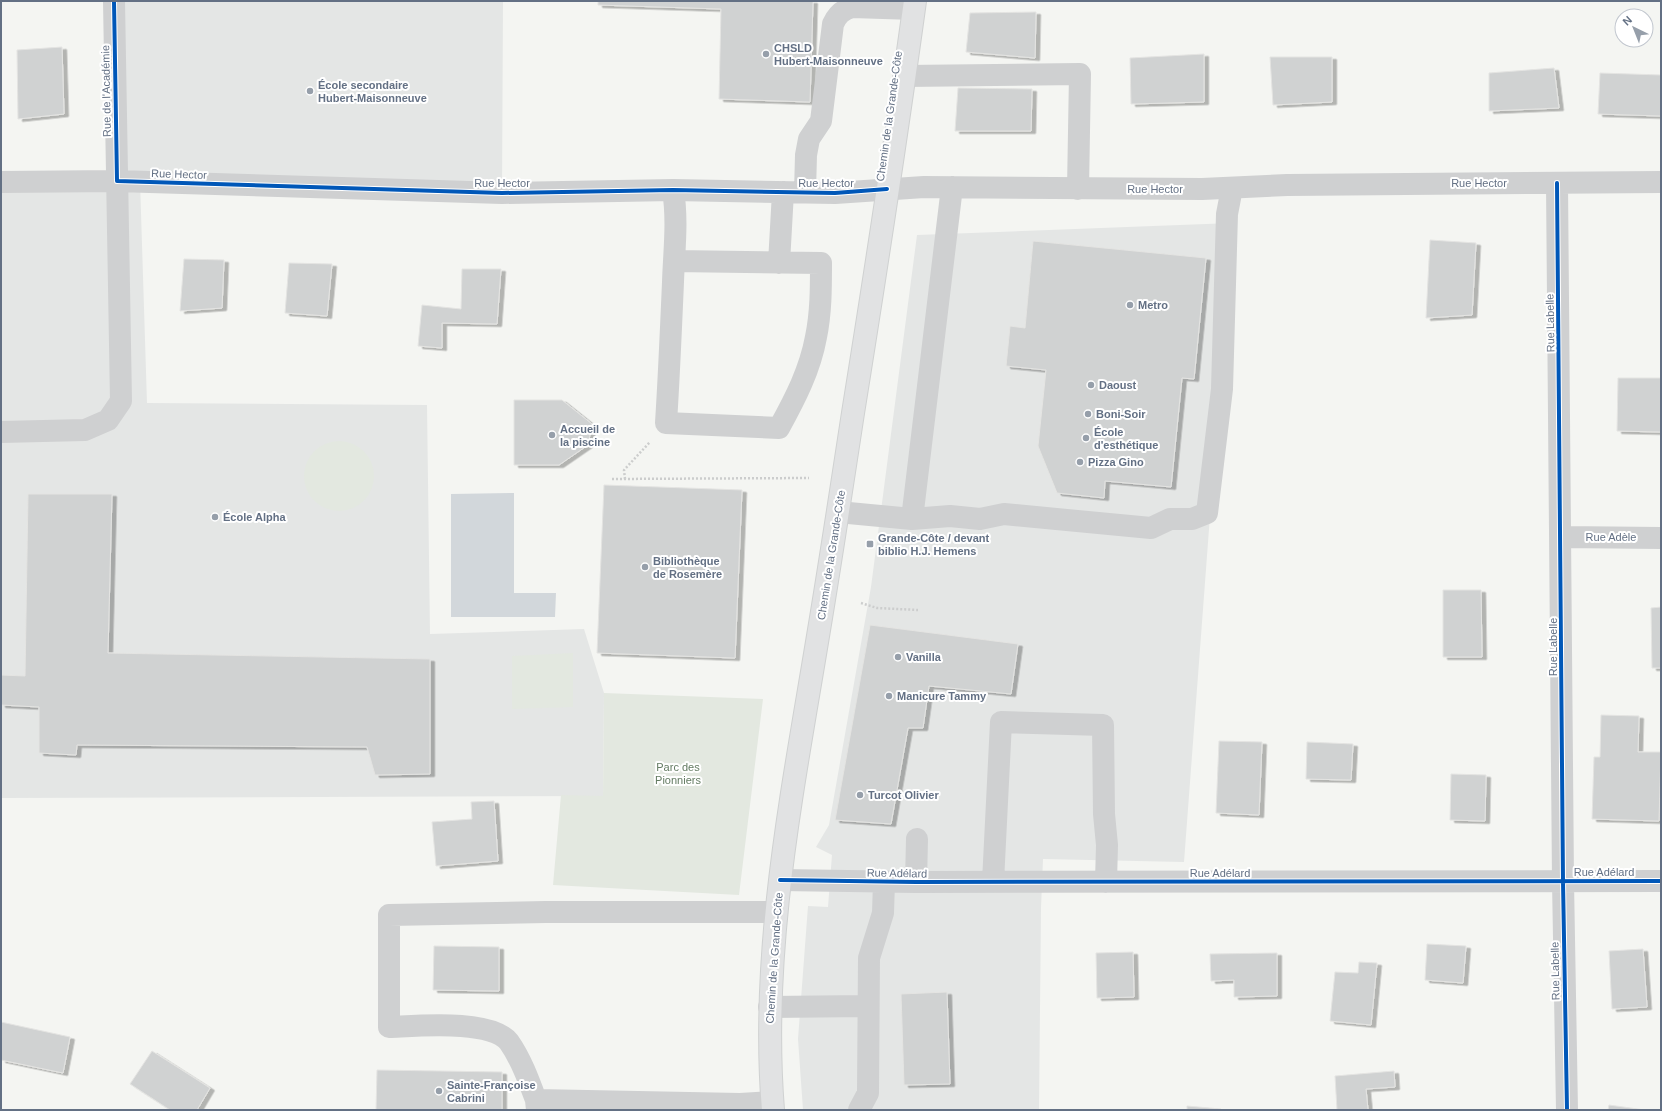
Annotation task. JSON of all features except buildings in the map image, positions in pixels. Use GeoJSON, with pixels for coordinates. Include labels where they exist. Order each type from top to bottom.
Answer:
{"type":"FeatureCollection","features":[{"type":"Feature","properties":{"kind":"main road","name":"Chemin de la Grande-Côte"},"geometry":{"type":"LineString","coordinates":[[772,1106],[769,1007],[776,912],[780,880],[792,793],[838,512],[914,5]]}},
{"type":"Feature","properties":{"kind":"street","name":"Rue de l'Académie"},"geometry":{"type":"LineString","coordinates":[[1,432],[85,430],[108,420],[121,401],[114,1]]}},
{"type":"Feature","properties":{"kind":"street"},"geometry":{"type":"LineString","coordinates":[[805,192],[806,155],[809,139],[821,121],[833,24],[836,17],[845,9],[852,7],[914,5]]}},
{"type":"Feature","properties":{"kind":"street"},"geometry":{"type":"LineString","coordinates":[[904,76],[1080,74],[1078,189]]}},
{"type":"Feature","properties":{"kind":"street","name":"Rue Hector"},"geometry":{"type":"LineString","coordinates":[[1,182],[117,181],[502,193],[673,190],[835,193],[887,189],[952,187],[1078,189],[1232,188],[1279,185],[1661,182]]}},
{"type":"Feature","properties":{"kind":"street","name":"Rue Labelle"},"geometry":{"type":"LineString","coordinates":[[1557,183],[1563,881],[1567,1110]]}},
{"type":"Feature","properties":{"kind":"street"},"geometry":{"type":"LineString","coordinates":[[912,519],[952,187]]}},
{"type":"Feature","properties":{"kind":"street"},"geometry":{"type":"LineString","coordinates":[[838,512],[912,519],[950,516],[980,519],[1004,514],[1151,528],[1170,519],[1192,519],[1207,512],[1222,389],[1227,214],[1232,188]]}},
{"type":"Feature","properties":{"kind":"street"},"geometry":{"type":"LineString","coordinates":[[673,190],[676,212],[666,424],[779,428],[797,395],[806,373],[816,338],[821,296],[821,263],[674,261]]}},
{"type":"Feature","properties":{"kind":"street"},"geometry":{"type":"LineString","coordinates":[[779,263],[783,192]]}},
{"type":"Feature","properties":{"kind":"street","name":"Rue Adèle"},"geometry":{"type":"LineString","coordinates":[[1561,537],[1661,538]]}},
{"type":"Feature","properties":{"kind":"street"},"geometry":{"type":"LineString","coordinates":[[993,882],[1001,722],[1103,725],[1104,814],[1107,845],[1106,882]]}},
{"type":"Feature","properties":{"kind":"street"},"geometry":{"type":"LineString","coordinates":[[916,882],[917,839]]}},
{"type":"Feature","properties":{"kind":"street","name":"Rue Adélard"},"geometry":{"type":"LineString","coordinates":[[780,880],[884,882],[1661,881]]}},
{"type":"Feature","properties":{"kind":"street"},"geometry":{"type":"LineString","coordinates":[[859,1110],[868,1093],[869,958],[883,914],[884,882]]}},
{"type":"Feature","properties":{"kind":"street"},"geometry":{"type":"LineString","coordinates":[[772,1106],[740,1104],[537,1105],[517,1056],[508,1041],[502,1036],[474,1026],[389,1027],[389,915],[546,912],[776,912]]}},
{"type":"Feature","properties":{"kind":"street"},"geometry":{"type":"LineString","coordinates":[[769,1007],[868,1006]]}},
{"type":"Feature","properties":{"kind":"path"},"geometry":{"type":"LineString","coordinates":[[625,479],[624,470],[666,424]]}},
{"type":"Feature","properties":{"kind":"path"},"geometry":{"type":"LineString","coordinates":[[612,479],[809,478]]}},
{"type":"Feature","properties":{"kind":"path"},"geometry":{"type":"LineString","coordinates":[[861,603],[877,608],[918,610]]}},
{"type":"Feature","properties":{"kind":"shaded area","name":"École Alpha"},"geometry":{"type":"Polygon","coordinates":[[[119,1],[503,1],[502,193],[140,181],[147,403],[427,405],[430,634],[584,629],[604,693],[603,796],[1,798],[1,182],[117,181],[119,1]]]}},
{"type":"Feature","properties":{"kind":"shaded area"},"geometry":{"type":"Polygon","coordinates":[[[1232,223],[1184,862],[1043,859],[1041,908],[1039,1110],[803,1110],[798,1039],[808,906],[828,907],[832,855],[816,847],[829,825],[871,587],[917,235],[1232,223]]]}},
{"type":"Feature","properties":{"kind":"shaded area"},"geometry":{"type":"Polygon","coordinates":[[[514,493],[514,593],[556,593],[555,617],[451,617],[451,494],[514,493]]]}},
{"type":"Feature","properties":{"kind":"green space"},"geometry":{"type":"Polygon","coordinates":[[[339,441],[352,444],[364,451],[371,463],[374,476],[371,489],[364,501],[352,508],[339,511],[326,508],[314,501],[307,489],[304,476],[307,463],[314,451],[326,444],[339,441]]]}},
{"type":"Feature","properties":{"kind":"green space"},"geometry":{"type":"Polygon","coordinates":[[[573,653],[573,707],[512,709],[512,656],[573,653]]]}},
{"type":"Feature","properties":{"kind":"green space","name":"Parc des Pionniers"},"geometry":{"type":"Polygon","coordinates":[[[604,693],[763,699],[739,895],[553,885],[561,795],[603,796],[604,693]]]}},
{"type":"Feature","properties":{"kind":"cycle path"},"geometry":{"type":"LineString","coordinates":[[114,1],[117,181],[502,193],[673,190],[835,193],[887,189]]}},
{"type":"Feature","properties":{"kind":"cycle path"},"geometry":{"type":"LineString","coordinates":[[1557,183],[1563,881],[1567,1110]]}},
{"type":"Feature","properties":{"kind":"cycle path"},"geometry":{"type":"LineString","coordinates":[[780,880],[916,882],[1661,881]]}},
{"type":"Feature","properties":{"kind":"place","name":"CHSLD Hubert-Maisonneuve"},"geometry":{"type":"Point","coordinates":[766,54]}},
{"type":"Feature","properties":{"kind":"place","name":"École secondaire Hubert-Maisonneuve"},"geometry":{"type":"Point","coordinates":[310,91]}},
{"type":"Feature","properties":{"kind":"place","name":"Metro"},"geometry":{"type":"Point","coordinates":[1130,305]}},
{"type":"Feature","properties":{"kind":"place","name":"Daoust"},"geometry":{"type":"Point","coordinates":[1091,385]}},
{"type":"Feature","properties":{"kind":"place","name":"Boni-Soir"},"geometry":{"type":"Point","coordinates":[1088,414]}},
{"type":"Feature","properties":{"kind":"place","name":"Accueil de la piscine"},"geometry":{"type":"Point","coordinates":[552,435]}},
{"type":"Feature","properties":{"kind":"place","name":"École d'esthétique"},"geometry":{"type":"Point","coordinates":[1086,438]}},
{"type":"Feature","properties":{"kind":"place","name":"Pizza Gino"},"geometry":{"type":"Point","coordinates":[1080,462]}},
{"type":"Feature","properties":{"kind":"place","name":"École Alpha"},"geometry":{"type":"Point","coordinates":[215,517]}},
{"type":"Feature","properties":{"kind":"place","name":"Grande-Côte / devant biblio H.J. Hemens"},"geometry":{"type":"Point","coordinates":[870,544]}},
{"type":"Feature","properties":{"kind":"place","name":"Bibliothèque de Rosemère"},"geometry":{"type":"Point","coordinates":[645,567]}},
{"type":"Feature","properties":{"kind":"place","name":"Vanilla"},"geometry":{"type":"Point","coordinates":[898,657]}},
{"type":"Feature","properties":{"kind":"place","name":"Manicure Tammy"},"geometry":{"type":"Point","coordinates":[889,696]}},
{"type":"Feature","properties":{"kind":"place","name":"Turcot Olivier"},"geometry":{"type":"Point","coordinates":[860,795]}},
{"type":"Feature","properties":{"kind":"place","name":"Sainte-Françoise Cabrini"},"geometry":{"type":"Point","coordinates":[439,1091]}}]}
